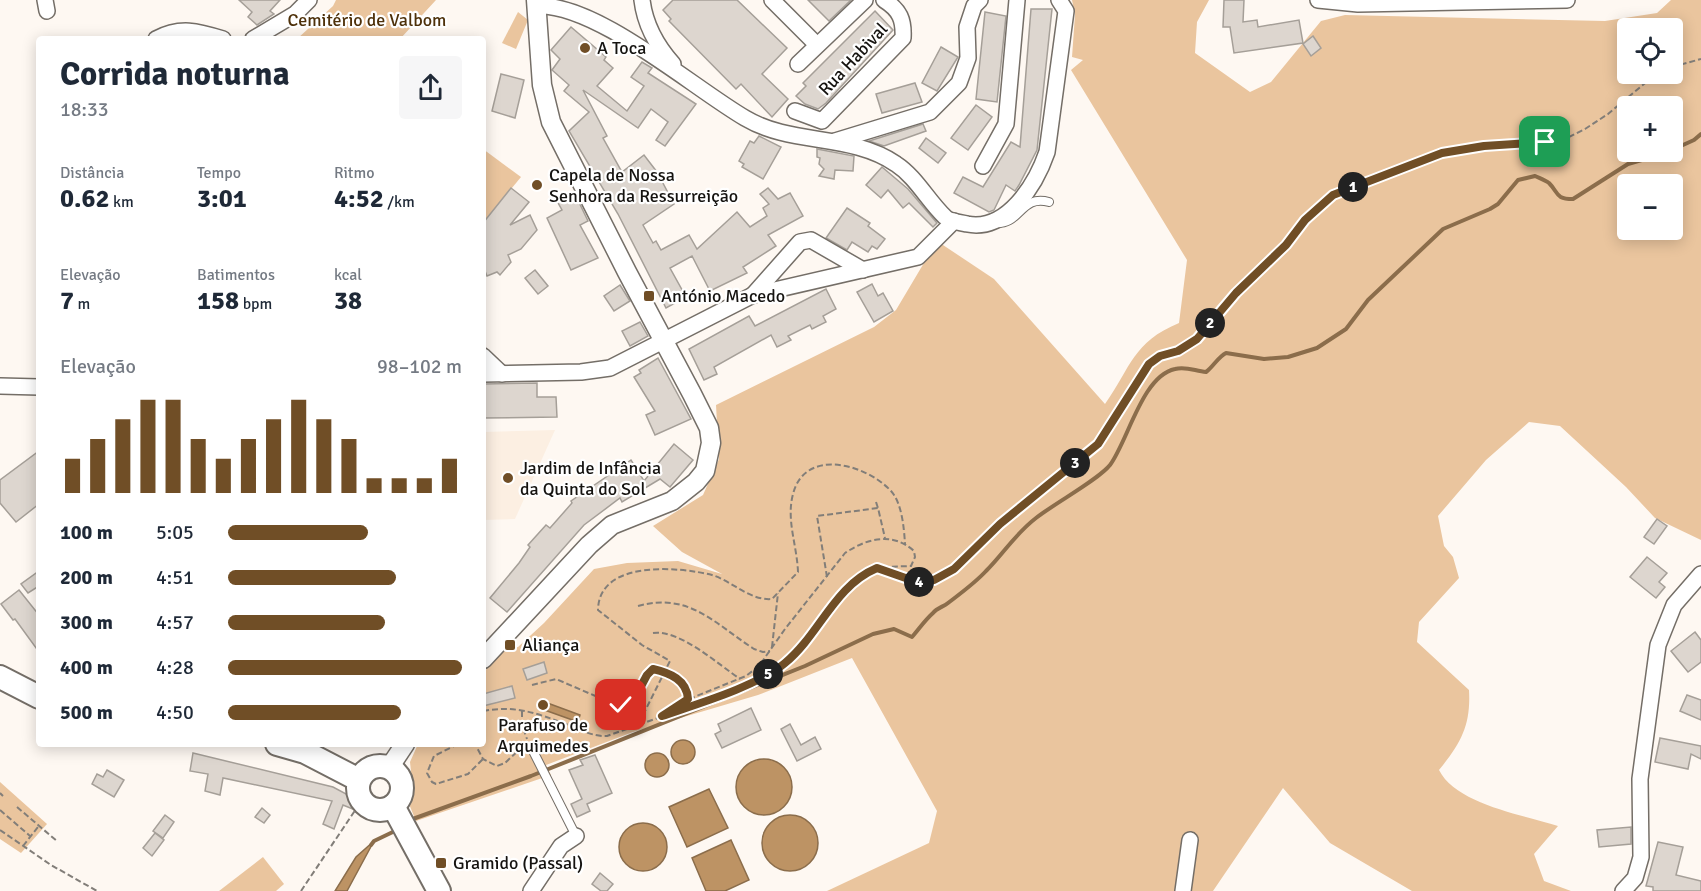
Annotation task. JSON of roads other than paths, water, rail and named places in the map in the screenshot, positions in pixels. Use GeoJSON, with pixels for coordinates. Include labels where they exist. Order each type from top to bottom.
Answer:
{"type":"FeatureCollection","features":[{"type":"Feature","properties":{"kind":"main road"},"geometry":{"type":"LineString","coordinates":[[0,676],[36,695]]}},
{"type":"Feature","properties":{"kind":"main road"},"geometry":{"type":"LineString","coordinates":[[288,747],[305,752],[359,780]]}},
{"type":"Feature","properties":{"kind":"main road"},"geometry":{"type":"LineString","coordinates":[[400,819],[364,804],[359,796],[359,780],[370,768],[379,766],[389,768],[400,778],[402,789],[400,819],[439,891]]}},
{"type":"Feature","properties":{"kind":"street"},"geometry":{"type":"LineString","coordinates":[[259,36],[295,14],[309,0]]}},
{"type":"Feature","properties":{"kind":"street"},"geometry":{"type":"LineString","coordinates":[[642,0],[649,30],[662,52],[689,81]]}},
{"type":"Feature","properties":{"kind":"street","name":"Rua Habival"},"geometry":{"type":"LineString","coordinates":[[772,0],[817,45]]}},
{"type":"Feature","properties":{"kind":"street","name":"Rua Habival"},"geometry":{"type":"LineString","coordinates":[[798,64],[864,0]]}},
{"type":"Feature","properties":{"kind":"street","name":"Rua Habival"},"geometry":{"type":"LineString","coordinates":[[795,111],[822,121],[903,38],[904,20],[892,5],[884,0]]}},
{"type":"Feature","properties":{"kind":"street"},"geometry":{"type":"LineString","coordinates":[[832,142],[930,112],[959,83],[968,58],[967,27],[974,6],[980,0]]}},
{"type":"Feature","properties":{"kind":"street"},"geometry":{"type":"LineString","coordinates":[[983,166],[1006,124],[1017,0]]}},
{"type":"Feature","properties":{"kind":"street"},"geometry":{"type":"LineString","coordinates":[[486,656],[589,545],[612,525],[672,501],[696,482],[705,471],[711,443],[709,428],[551,122],[542,85],[536,3],[553,5],[589,18],[747,119],[786,135],[855,146],[896,164],[947,219],[977,226],[993,223],[1026,194],[1039,174],[1047,152],[1066,11],[1059,0]]}},
{"type":"Feature","properties":{"kind":"street"},"geometry":{"type":"LineString","coordinates":[[1318,0],[1358,4],[1567,0]]}},
{"type":"Feature","properties":{"kind":"street"},"geometry":{"type":"LineString","coordinates":[[162,36],[171,31],[192,29],[214,36]]}},
{"type":"Feature","properties":{"kind":"street"},"geometry":{"type":"LineString","coordinates":[[486,374],[581,372],[610,368],[753,295],[918,257],[954,221]]}},
{"type":"Feature","properties":{"kind":"street"},"geometry":{"type":"LineString","coordinates":[[753,295],[800,243],[811,240],[863,270]]}},
{"type":"Feature","properties":{"kind":"street"},"geometry":{"type":"LineString","coordinates":[[486,359],[502,374]]}},
{"type":"Feature","properties":{"kind":"street"},"geometry":{"type":"LineString","coordinates":[[0,386],[36,387]]}},
{"type":"Feature","properties":{"kind":"street"},"geometry":{"type":"LineString","coordinates":[[1623,891],[1635,878],[1641,857],[1640,779],[1658,645],[1674,605],[1701,574]]}},
{"type":"Feature","properties":{"kind":"street"},"geometry":{"type":"LineString","coordinates":[[389,768],[403,747]]}},
{"type":"Feature","properties":{"kind":"street"},"geometry":{"type":"LineString","coordinates":[[531,891],[561,846],[576,836]]}},
{"type":"Feature","properties":{"kind":"street"},"geometry":{"type":"LineString","coordinates":[[1183,891],[1190,840]]}},
{"type":"Feature","properties":{"kind":"lane"},"geometry":{"type":"LineString","coordinates":[[993,223],[1009,222],[1030,202],[1038,199],[1049,202]]}},
{"type":"Feature","properties":{"kind":"lane"},"geometry":{"type":"LineString","coordinates":[[530,744],[576,836]]}},
{"type":"Feature","properties":{"kind":"waterway"},"geometry":{"type":"LineString","coordinates":[[1683,145],[1701,134]]}},
{"type":"Feature","properties":{"kind":"waterway"},"geometry":{"type":"LineString","coordinates":[[410,820],[531,776],[805,666],[873,634],[894,629],[912,637],[935,611],[968,588],[982,575],[1029,524],[1096,478],[1110,465],[1145,396],[1163,374],[1179,368],[1206,372],[1226,353],[1264,359],[1288,357],[1317,348],[1346,329],[1368,300],[1443,229],[1498,204],[1518,180],[1535,176],[1549,183],[1560,197],[1573,199],[1635,162]]}},
{"type":"Feature","properties":{"kind":"waterway"},"geometry":{"type":"LineString","coordinates":[[371,845],[374,841],[397,830]]}},
{"type":"Feature","properties":{"kind":"place","name":"A Toca"},"geometry":{"type":"Point","coordinates":[585,48]}},
{"type":"Feature","properties":{"kind":"place","name":"Capela de Nossa Senhora da Ressurreição"},"geometry":{"type":"Point","coordinates":[537,185]}},
{"type":"Feature","properties":{"kind":"place","name":"António Macedo"},"geometry":{"type":"Point","coordinates":[649,296]}},
{"type":"Feature","properties":{"kind":"place","name":"Jardim de Infância da Quinta do Sol"},"geometry":{"type":"Point","coordinates":[508,478]}},
{"type":"Feature","properties":{"kind":"place","name":"Aliança"},"geometry":{"type":"Point","coordinates":[510,645]}},
{"type":"Feature","properties":{"kind":"place","name":"Parafuso de Arquimedes"},"geometry":{"type":"Point","coordinates":[543,705]}},
{"type":"Feature","properties":{"kind":"place","name":"Gramido (Passal)"},"geometry":{"type":"Point","coordinates":[441,863]}},
{"type":"Feature","properties":{"kind":"park label","name":"Cemitério de Valbom"},"geometry":{"type":"Point","coordinates":[367,20]}}]}
